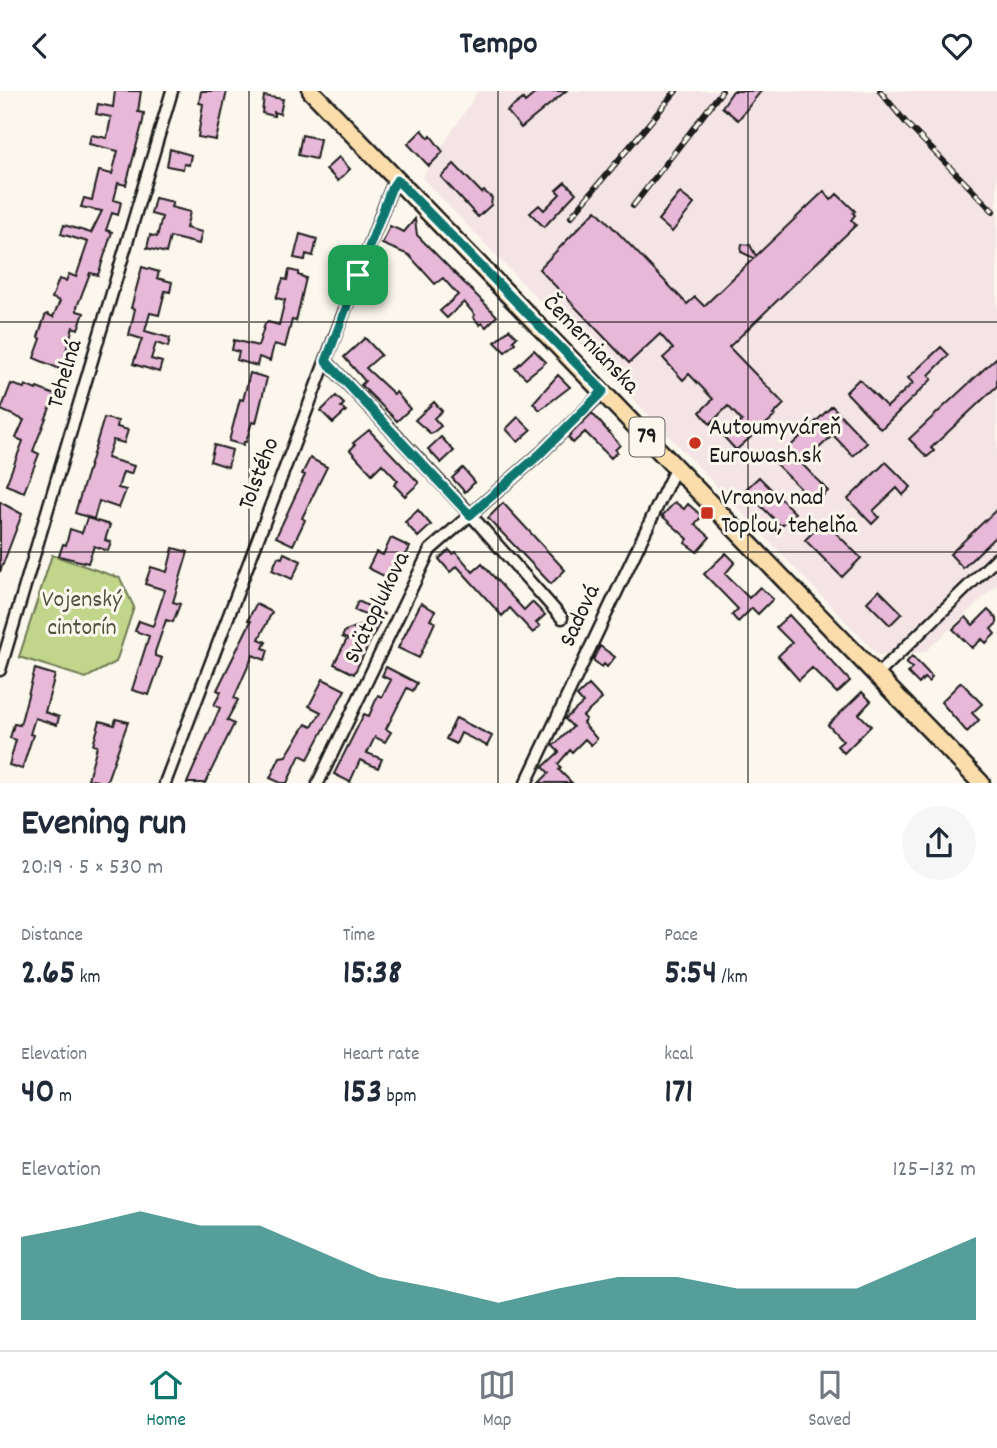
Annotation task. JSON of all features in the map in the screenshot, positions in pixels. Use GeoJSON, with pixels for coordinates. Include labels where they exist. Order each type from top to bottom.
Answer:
{"type":"FeatureCollection","features":[{"type":"Feature","properties":{"kind":"main road","name":"Čemernianska"},"geometry":{"type":"LineString","coordinates":[[311,91],[982,783]]}},
{"type":"Feature","properties":{"kind":"street","name":"Tehelná"},"geometry":{"type":"LineString","coordinates":[[0,670],[172,91]]}},
{"type":"Feature","properties":{"kind":"street","name":"Tolstého"},"geometry":{"type":"LineString","coordinates":[[165,783],[391,189],[397,180]]}},
{"type":"Feature","properties":{"kind":"street"},"geometry":{"type":"LineString","coordinates":[[326,361],[562,618]]}},
{"type":"Feature","properties":{"kind":"street","name":"Svätoplukova"},"geometry":{"type":"LineString","coordinates":[[318,783],[430,549],[540,454],[603,391]]}},
{"type":"Feature","properties":{"kind":"street","name":"Sadová"},"geometry":{"type":"LineString","coordinates":[[526,783],[676,467]]}},
{"type":"Feature","properties":{"kind":"street"},"geometry":{"type":"LineString","coordinates":[[877,675],[997,558]]}},
{"type":"Feature","properties":{"kind":"shaded area"},"geometry":{"type":"Polygon","coordinates":[[[478,91],[997,91],[997,585],[925,652],[878,655],[422,178],[478,91]]]}},
{"type":"Feature","properties":{"kind":"green space","name":"Vojenský cintorín"},"geometry":{"type":"Polygon","coordinates":[[[52,555],[120,578],[134,607],[116,662],[86,678],[19,657],[52,555]]]}},
{"type":"Feature","properties":{"kind":"building"},"geometry":{"type":"Polygon","coordinates":[[[115,91],[141,91],[138,112],[144,113],[143,121],[126,185],[118,183],[114,200],[121,202],[118,215],[112,213],[106,230],[112,232],[98,275],[90,273],[77,307],[77,311],[84,313],[78,329],[73,327],[65,355],[68,356],[62,370],[34,358],[45,316],[47,314],[53,317],[60,301],[52,298],[59,279],[66,281],[69,274],[76,277],[88,242],[61,234],[64,225],[91,233],[102,211],[81,207],[84,198],[92,200],[99,171],[112,174],[118,151],[89,144],[91,135],[107,138],[111,117],[96,114],[98,104],[113,107],[115,91]]]}},
{"type":"Feature","properties":{"kind":"building"},"geometry":{"type":"Polygon","coordinates":[[[201,91],[227,91],[216,140],[198,137],[203,104],[199,103],[201,91]]]}},
{"type":"Feature","properties":{"kind":"building"},"geometry":{"type":"Polygon","coordinates":[[[538,91],[566,91],[521,128],[507,111],[523,99],[525,102],[538,91]]]}},
{"type":"Feature","properties":{"kind":"building"},"geometry":{"type":"Polygon","coordinates":[[[733,91],[761,91],[738,120],[722,107],[733,91]]]}},
{"type":"Feature","properties":{"kind":"building"},"geometry":{"type":"Polygon","coordinates":[[[264,96],[283,99],[280,114],[274,112],[274,116],[262,113],[264,96]]]}},
{"type":"Feature","properties":{"kind":"building"},"geometry":{"type":"Polygon","coordinates":[[[422,130],[429,138],[431,136],[443,152],[429,166],[408,144],[422,130]]]}},
{"type":"Feature","properties":{"kind":"building"},"geometry":{"type":"Polygon","coordinates":[[[302,135],[320,139],[316,159],[298,155],[302,135]]]}},
{"type":"Feature","properties":{"kind":"building"},"geometry":{"type":"Polygon","coordinates":[[[170,149],[191,155],[189,165],[184,164],[183,169],[167,166],[170,149]]]}},
{"type":"Feature","properties":{"kind":"building"},"geometry":{"type":"Polygon","coordinates":[[[339,157],[350,169],[338,181],[326,169],[339,157]]]}},
{"type":"Feature","properties":{"kind":"building"},"geometry":{"type":"Polygon","coordinates":[[[454,164],[482,193],[484,191],[492,198],[491,205],[478,217],[441,177],[454,164]]]}},
{"type":"Feature","properties":{"kind":"building"},"geometry":{"type":"Polygon","coordinates":[[[565,182],[576,193],[544,227],[530,213],[539,205],[544,210],[560,194],[556,190],[565,182]]]}},
{"type":"Feature","properties":{"kind":"building"},"geometry":{"type":"Polygon","coordinates":[[[824,191],[831,200],[837,194],[855,211],[851,220],[856,225],[729,347],[784,404],[773,415],[775,416],[736,450],[724,437],[742,421],[728,406],[710,424],[700,412],[713,399],[689,374],[683,380],[663,358],[673,349],[660,334],[629,363],[539,269],[596,210],[687,304],[695,297],[704,306],[754,258],[741,252],[742,244],[750,245],[756,256],[824,191]]]}},
{"type":"Feature","properties":{"kind":"building"},"geometry":{"type":"Polygon","coordinates":[[[680,193],[694,204],[672,232],[658,220],[680,193]]]}},
{"type":"Feature","properties":{"kind":"building"},"geometry":{"type":"Polygon","coordinates":[[[155,198],[173,202],[171,207],[190,212],[186,228],[202,232],[199,244],[170,237],[166,253],[147,248],[150,235],[157,237],[162,217],[151,214],[155,198]]]}},
{"type":"Feature","properties":{"kind":"building"},"geometry":{"type":"Polygon","coordinates":[[[415,219],[417,235],[497,316],[486,327],[482,323],[480,325],[464,302],[447,318],[440,311],[458,295],[443,278],[435,284],[409,255],[382,244],[390,226],[404,232],[415,219]]]}},
{"type":"Feature","properties":{"kind":"building"},"geometry":{"type":"Polygon","coordinates":[[[300,234],[317,239],[313,256],[306,254],[305,260],[294,258],[300,234]]]}},
{"type":"Feature","properties":{"kind":"building"},"geometry":{"type":"Polygon","coordinates":[[[142,267],[159,272],[157,278],[172,282],[170,292],[165,291],[159,315],[150,313],[145,331],[170,338],[168,347],[156,343],[151,359],[162,362],[159,372],[133,364],[142,339],[129,335],[135,309],[131,308],[142,267]]]}},
{"type":"Feature","properties":{"kind":"building"},"geometry":{"type":"Polygon","coordinates":[[[289,270],[306,278],[296,321],[292,320],[285,347],[274,344],[270,361],[259,357],[257,366],[237,360],[239,352],[232,350],[234,340],[258,346],[265,324],[268,322],[279,325],[285,300],[276,298],[283,279],[287,280],[289,270]]]}},
{"type":"Feature","properties":{"kind":"building"},"geometry":{"type":"Polygon","coordinates":[[[509,329],[517,337],[513,341],[515,343],[505,352],[495,342],[509,329]]]}},
{"type":"Feature","properties":{"kind":"building"},"geometry":{"type":"Polygon","coordinates":[[[365,338],[381,355],[366,368],[394,394],[396,392],[410,409],[397,421],[361,385],[365,381],[344,357],[365,338]]]}},
{"type":"Feature","properties":{"kind":"building"},"geometry":{"type":"Polygon","coordinates":[[[941,347],[949,355],[929,375],[932,379],[881,429],[846,392],[859,379],[887,407],[913,383],[908,378],[941,347]]]}},
{"type":"Feature","properties":{"kind":"building"},"geometry":{"type":"Polygon","coordinates":[[[534,350],[546,362],[526,378],[515,368],[534,350]]]}},
{"type":"Feature","properties":{"kind":"building"},"geometry":{"type":"Polygon","coordinates":[[[997,357],[997,386],[931,448],[934,451],[927,457],[909,439],[997,357]]]}},
{"type":"Feature","properties":{"kind":"building"},"geometry":{"type":"Polygon","coordinates":[[[250,373],[267,378],[256,423],[252,422],[243,445],[229,441],[250,373]]]}},
{"type":"Feature","properties":{"kind":"building"},"geometry":{"type":"Polygon","coordinates":[[[558,375],[570,387],[540,410],[533,403],[558,375]]]}},
{"type":"Feature","properties":{"kind":"building"},"geometry":{"type":"Polygon","coordinates":[[[11,384],[24,388],[25,385],[36,390],[37,388],[55,395],[33,451],[39,454],[24,492],[6,485],[23,441],[16,438],[24,420],[1,410],[11,384]]]}},
{"type":"Feature","properties":{"kind":"building"},"geometry":{"type":"Polygon","coordinates":[[[336,396],[344,404],[341,407],[346,411],[333,423],[321,411],[336,396]]]}},
{"type":"Feature","properties":{"kind":"building"},"geometry":{"type":"Polygon","coordinates":[[[434,402],[442,411],[434,418],[441,426],[431,434],[415,420],[434,402]]]}},
{"type":"Feature","properties":{"kind":"building"},"geometry":{"type":"Polygon","coordinates":[[[832,406],[867,443],[853,456],[833,435],[802,464],[828,491],[815,503],[774,462],[832,406]]]}},
{"type":"Feature","properties":{"kind":"building"},"geometry":{"type":"Polygon","coordinates":[[[592,413],[620,445],[611,458],[585,432],[573,443],[568,437],[592,413]]]}},
{"type":"Feature","properties":{"kind":"building"},"geometry":{"type":"Polygon","coordinates":[[[518,417],[531,430],[518,442],[506,429],[518,417]]]}},
{"type":"Feature","properties":{"kind":"building"},"geometry":{"type":"Polygon","coordinates":[[[104,418],[118,421],[117,427],[128,430],[124,443],[113,440],[107,458],[134,466],[131,474],[123,472],[118,488],[126,490],[119,508],[99,501],[94,519],[75,513],[104,418]]]}},
{"type":"Feature","properties":{"kind":"building"},"geometry":{"type":"Polygon","coordinates":[[[369,430],[419,483],[405,496],[394,485],[398,481],[382,464],[372,474],[350,450],[355,445],[353,443],[369,430]]]}},
{"type":"Feature","properties":{"kind":"building"},"geometry":{"type":"Polygon","coordinates":[[[441,437],[454,451],[441,463],[428,449],[441,437]]]}},
{"type":"Feature","properties":{"kind":"building"},"geometry":{"type":"Polygon","coordinates":[[[214,445],[232,450],[228,467],[210,461],[214,445]]]}},
{"type":"Feature","properties":{"kind":"building"},"geometry":{"type":"Polygon","coordinates":[[[310,458],[327,467],[302,518],[305,520],[293,545],[276,537],[305,475],[302,474],[310,458]]]}},
{"type":"Feature","properties":{"kind":"building"},"geometry":{"type":"Polygon","coordinates":[[[886,462],[911,487],[903,495],[897,488],[873,511],[879,517],[872,524],[848,499],[886,462]]]}},
{"type":"Feature","properties":{"kind":"building"},"geometry":{"type":"Polygon","coordinates":[[[463,468],[475,482],[465,492],[452,478],[463,468]]]}},
{"type":"Feature","properties":{"kind":"building"},"geometry":{"type":"Polygon","coordinates":[[[759,477],[795,513],[781,526],[745,490],[759,477]]]}},
{"type":"Feature","properties":{"kind":"building"},"geometry":{"type":"Polygon","coordinates":[[[0,502],[22,514],[0,572],[0,502]]]}},
{"type":"Feature","properties":{"kind":"building"},"geometry":{"type":"Polygon","coordinates":[[[675,502],[684,509],[688,504],[702,516],[695,524],[710,537],[697,552],[685,543],[688,539],[662,516],[675,502]]]}},
{"type":"Feature","properties":{"kind":"building"},"geometry":{"type":"Polygon","coordinates":[[[503,503],[565,570],[551,584],[488,518],[503,503]]]}},
{"type":"Feature","properties":{"kind":"building"},"geometry":{"type":"Polygon","coordinates":[[[997,509],[997,535],[963,568],[950,554],[997,509]]]}},
{"type":"Feature","properties":{"kind":"building"},"geometry":{"type":"Polygon","coordinates":[[[418,510],[431,525],[418,537],[405,522],[418,510]]]}},
{"type":"Feature","properties":{"kind":"building"},"geometry":{"type":"Polygon","coordinates":[[[87,518],[110,525],[105,540],[111,542],[108,551],[94,546],[88,563],[59,556],[63,544],[66,545],[70,529],[82,533],[87,518]]]}},
{"type":"Feature","properties":{"kind":"building"},"geometry":{"type":"Polygon","coordinates":[[[824,521],[861,558],[842,577],[805,540],[824,521]]]}},
{"type":"Feature","properties":{"kind":"building"},"geometry":{"type":"Polygon","coordinates":[[[391,538],[410,547],[403,561],[398,559],[388,578],[368,568],[376,552],[383,555],[391,538]]]}},
{"type":"Feature","properties":{"kind":"building"},"geometry":{"type":"Polygon","coordinates":[[[173,548],[188,552],[173,602],[180,604],[173,622],[166,620],[155,652],[155,656],[162,658],[149,695],[132,690],[149,636],[135,631],[139,621],[153,626],[165,590],[145,584],[151,567],[167,572],[173,548]]]}},
{"type":"Feature","properties":{"kind":"building"},"geometry":{"type":"Polygon","coordinates":[[[449,550],[453,554],[456,552],[473,572],[482,564],[524,610],[532,602],[545,615],[536,623],[540,626],[533,633],[510,608],[502,616],[457,566],[450,572],[439,559],[449,550]]]}},
{"type":"Feature","properties":{"kind":"building"},"geometry":{"type":"Polygon","coordinates":[[[284,553],[301,561],[292,579],[272,570],[278,557],[282,558],[284,553]]]}},
{"type":"Feature","properties":{"kind":"building"},"geometry":{"type":"Polygon","coordinates":[[[726,553],[735,562],[725,574],[749,598],[760,587],[773,599],[758,614],[752,608],[738,622],[732,615],[738,609],[704,574],[726,553]]]}},
{"type":"Feature","properties":{"kind":"building"},"geometry":{"type":"Polygon","coordinates":[[[879,590],[902,613],[890,625],[867,602],[879,590]]]}},
{"type":"Feature","properties":{"kind":"building"},"geometry":{"type":"Polygon","coordinates":[[[358,601],[384,614],[354,674],[334,664],[347,639],[342,637],[345,631],[376,620],[354,610],[358,601]]]}},
{"type":"Feature","properties":{"kind":"building"},"geometry":{"type":"Polygon","coordinates":[[[421,603],[435,611],[430,620],[435,622],[419,658],[398,648],[421,603]]]}},
{"type":"Feature","properties":{"kind":"building"},"geometry":{"type":"Polygon","coordinates":[[[256,604],[272,612],[259,639],[266,642],[263,648],[268,650],[265,660],[253,655],[234,698],[238,700],[227,720],[234,724],[205,783],[187,783],[220,708],[214,705],[221,692],[217,690],[251,621],[248,620],[256,604]]]}},
{"type":"Feature","properties":{"kind":"building"},"geometry":{"type":"Polygon","coordinates":[[[988,610],[997,619],[991,629],[995,634],[986,643],[982,639],[972,648],[953,629],[966,617],[973,625],[988,610]]]}},
{"type":"Feature","properties":{"kind":"building"},"geometry":{"type":"Polygon","coordinates":[[[789,615],[850,681],[837,693],[812,668],[799,680],[778,656],[792,643],[776,627],[789,615]]]}},
{"type":"Feature","properties":{"kind":"building"},"geometry":{"type":"Polygon","coordinates":[[[600,646],[615,657],[607,667],[604,664],[602,667],[593,660],[600,646]]]}},
{"type":"Feature","properties":{"kind":"building"},"geometry":{"type":"Polygon","coordinates":[[[912,656],[932,677],[929,682],[924,678],[919,684],[908,673],[912,668],[906,663],[912,656]]]}},
{"type":"Feature","properties":{"kind":"building"},"geometry":{"type":"Polygon","coordinates":[[[386,667],[417,683],[413,691],[407,688],[386,729],[391,732],[385,742],[375,737],[367,753],[382,759],[378,768],[360,760],[350,782],[334,774],[364,714],[369,716],[378,695],[382,697],[391,680],[382,676],[386,667]]]}},
{"type":"Feature","properties":{"kind":"building"},"geometry":{"type":"Polygon","coordinates":[[[35,669],[55,675],[45,712],[59,717],[57,725],[35,718],[30,734],[33,735],[22,769],[9,765],[16,740],[10,738],[14,724],[20,725],[35,669]]]}},
{"type":"Feature","properties":{"kind":"building"},"geometry":{"type":"Polygon","coordinates":[[[323,679],[345,690],[308,759],[300,755],[287,783],[270,778],[280,757],[286,756],[306,724],[312,727],[321,712],[309,706],[323,679]]]}},
{"type":"Feature","properties":{"kind":"building"},"geometry":{"type":"Polygon","coordinates":[[[961,682],[982,704],[972,713],[979,720],[967,732],[941,702],[961,682]]]}},
{"type":"Feature","properties":{"kind":"building"},"geometry":{"type":"Polygon","coordinates":[[[589,685],[602,699],[583,716],[586,719],[583,723],[597,739],[591,745],[585,739],[572,752],[570,750],[558,764],[561,768],[559,770],[572,783],[539,783],[549,773],[543,767],[559,752],[553,746],[573,727],[565,719],[583,703],[577,696],[589,685]]]}},
{"type":"Feature","properties":{"kind":"building"},"geometry":{"type":"Polygon","coordinates":[[[862,692],[871,701],[859,714],[871,726],[844,753],[837,746],[843,741],[828,725],[862,692]]]}},
{"type":"Feature","properties":{"kind":"building"},"geometry":{"type":"Polygon","coordinates":[[[456,718],[492,736],[487,746],[461,733],[456,744],[446,739],[456,718]]]}},
{"type":"Feature","properties":{"kind":"building"},"geometry":{"type":"Polygon","coordinates":[[[116,719],[128,722],[106,783],[88,779],[97,746],[93,745],[100,721],[114,725],[116,719]]]}},
{"type":"Feature","properties":{"kind":"railway"},"geometry":{"type":"LineString","coordinates":[[571,217],[676,91]]}},
{"type":"Feature","properties":{"kind":"railway"},"geometry":{"type":"LineString","coordinates":[[633,206],[722,91]]}},
{"type":"Feature","properties":{"kind":"railway"},"geometry":{"type":"LineString","coordinates":[[880,91],[907,124],[993,211]]}},
{"type":"Feature","properties":{"kind":"place","name":"Autoumyváreň Eurowash.sk"},"geometry":{"type":"Point","coordinates":[695,443]}},
{"type":"Feature","properties":{"kind":"place","name":"Vranov nad Topľou, tehelňa"},"geometry":{"type":"Point","coordinates":[707,513]}},
{"type":"Feature","properties":{"kind":"route"},"geometry":{"type":"LineString","coordinates":[[397,180],[603,391],[540,454],[470,515],[326,361],[358,275],[391,189],[397,180]]}}]}
